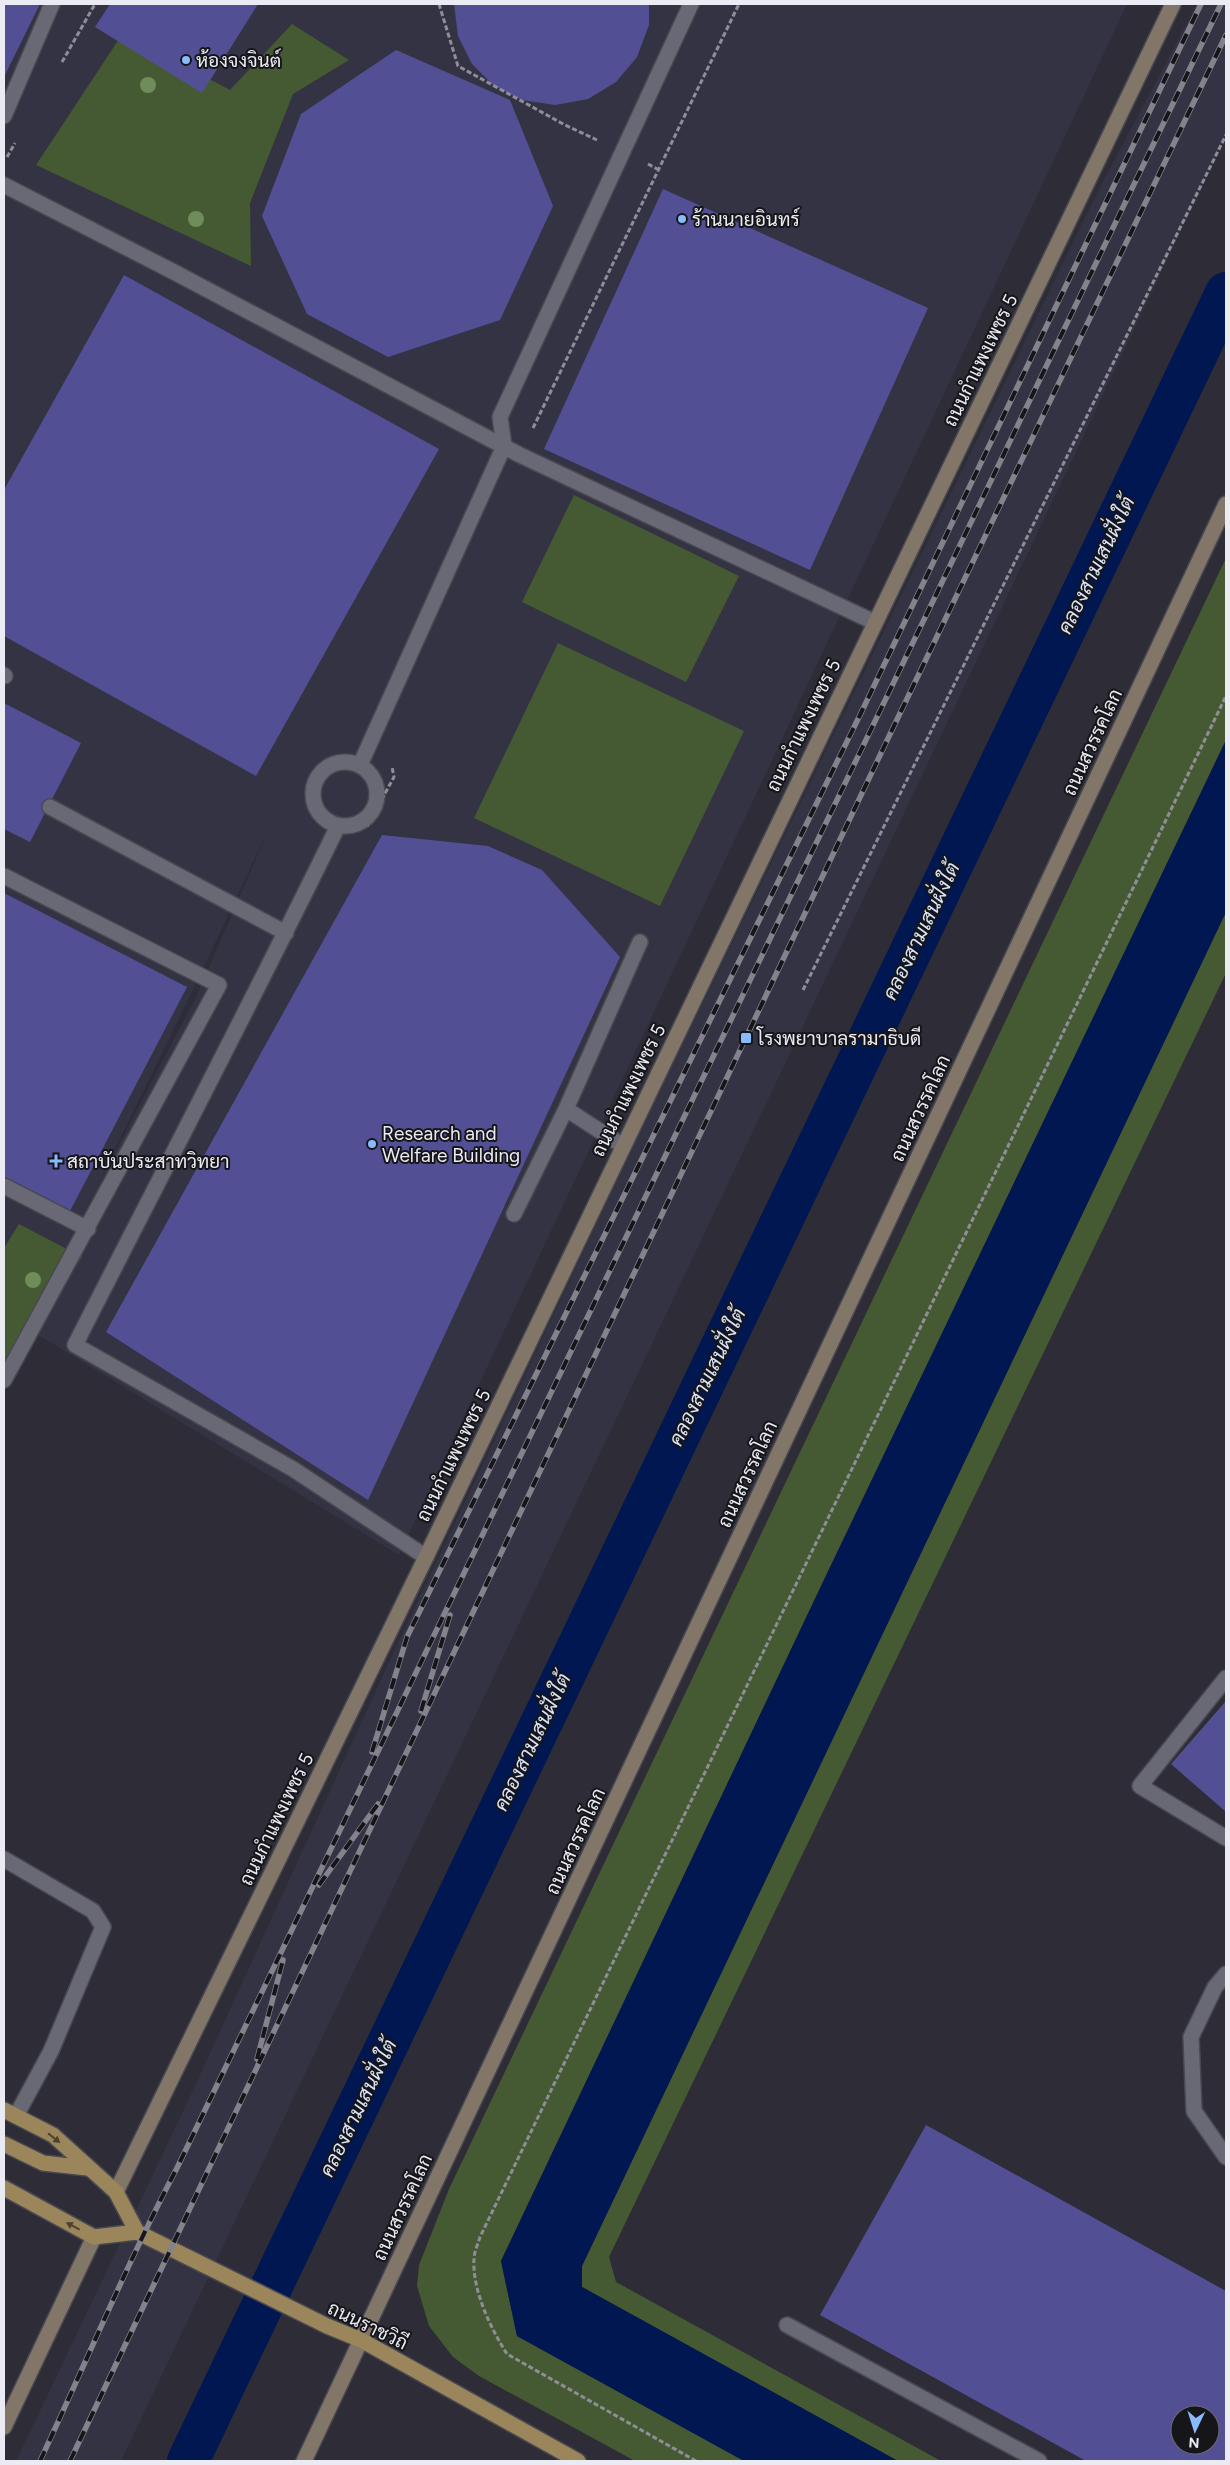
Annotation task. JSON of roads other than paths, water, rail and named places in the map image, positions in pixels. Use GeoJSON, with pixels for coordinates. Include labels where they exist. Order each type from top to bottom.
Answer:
{"type":"FeatureCollection","features":[{"type":"Feature","properties":{"kind":"main road"},"geometry":{"type":"LineString","coordinates":[[4,2188],[94,2237],[137,2232],[116,2192],[53,2135],[10,2113]]}},
{"type":"Feature","properties":{"kind":"main road"},"geometry":{"type":"LineString","coordinates":[[4,2144],[43,2163],[88,2168]]}},
{"type":"Feature","properties":{"kind":"main road","name":"ถนนราชวิถี"},"geometry":{"type":"LineString","coordinates":[[137,2232],[326,2326],[361,2340],[578,2461]]}},
{"type":"Feature","properties":{"kind":"street","name":"ถนนกำแพงเพชร 5"},"geometry":{"type":"LineString","coordinates":[[116,2192],[426,1557],[874,622],[1072,217],[1172,4]]}},
{"type":"Feature","properties":{"kind":"street","name":"ถนนสวรรคโลก"},"geometry":{"type":"LineString","coordinates":[[304,2461],[1226,504]]}},
{"type":"Feature","properties":{"kind":"street"},"geometry":{"type":"LineString","coordinates":[[4,2427],[94,2237]]}},
{"type":"Feature","properties":{"kind":"lane"},"geometry":{"type":"LineString","coordinates":[[4,116],[52,4]]}},
{"type":"Feature","properties":{"kind":"lane"},"geometry":{"type":"LineString","coordinates":[[360,765],[504,446],[500,417],[691,4]]}},
{"type":"Feature","properties":{"kind":"lane"},"geometry":{"type":"LineString","coordinates":[[4,185],[504,446],[874,622]]}},
{"type":"Feature","properties":{"kind":"lane"},"geometry":{"type":"LineString","coordinates":[[344,762],[360,765],[374,780],[377,800],[374,810],[359,824],[349,827],[338,826],[320,815],[312,795],[314,784],[319,774],[328,767],[344,762]]}},
{"type":"Feature","properties":{"kind":"lane"},"geometry":{"type":"LineString","coordinates":[[50,807],[286,933]]}},
{"type":"Feature","properties":{"kind":"lane"},"geometry":{"type":"LineString","coordinates":[[338,826],[286,933],[76,1345],[293,1469],[426,1557]]}},
{"type":"Feature","properties":{"kind":"lane"},"geometry":{"type":"LineString","coordinates":[[4,876],[219,985],[88,1229],[4,1380]]}},
{"type":"Feature","properties":{"kind":"lane"},"geometry":{"type":"LineString","coordinates":[[514,1214],[566,1109],[640,942]]}},
{"type":"Feature","properties":{"kind":"lane"},"geometry":{"type":"LineString","coordinates":[[566,1109],[623,1146]]}},
{"type":"Feature","properties":{"kind":"lane"},"geometry":{"type":"LineString","coordinates":[[4,1186],[88,1229]]}},
{"type":"Feature","properties":{"kind":"lane"},"geometry":{"type":"LineString","coordinates":[[1226,1678],[1140,1786],[1226,1838]]}},
{"type":"Feature","properties":{"kind":"lane"},"geometry":{"type":"LineString","coordinates":[[4,1859],[94,1911],[103,1927],[51,2051],[10,2113]]}},
{"type":"Feature","properties":{"kind":"lane"},"geometry":{"type":"LineString","coordinates":[[1226,1974],[1215,1987],[1191,2037],[1194,2112],[1226,2157]]}},
{"type":"Feature","properties":{"kind":"lane"},"geometry":{"type":"LineString","coordinates":[[787,2325],[1039,2461]]}},
{"type":"Feature","properties":{"kind":"waterway","name":"คลองสามเสนฝั่งใต้"},"geometry":{"type":"LineString","coordinates":[[188,2461],[1226,293]]}},
{"type":"Feature","properties":{"kind":"railway"},"geometry":{"type":"LineString","coordinates":[[372,1752],[407,1637],[860,715],[1201,4]]}},
{"type":"Feature","properties":{"kind":"railway"},"geometry":{"type":"LineString","coordinates":[[40,2461],[141,2240],[1221,4]]}},
{"type":"Feature","properties":{"kind":"railway"},"geometry":{"type":"LineString","coordinates":[[70,2461],[892,730],[1226,35]]}},
{"type":"Feature","properties":{"kind":"railway"},"geometry":{"type":"LineString","coordinates":[[421,1711],[450,1615]]}},
{"type":"Feature","properties":{"kind":"railway"},"geometry":{"type":"LineString","coordinates":[[319,1885],[378,1804]]}},
{"type":"Feature","properties":{"kind":"railway"},"geometry":{"type":"LineString","coordinates":[[257,2059],[283,1960]]}},
{"type":"Feature","properties":{"kind":"place","name":"ห้องจงจินต์"},"geometry":{"type":"Point","coordinates":[186,60]}},
{"type":"Feature","properties":{"kind":"place","name":"ร้านนายอินทร์"},"geometry":{"type":"Point","coordinates":[682,219]}},
{"type":"Feature","properties":{"kind":"place","name":"โรงพยาบาลรามาธิบดี"},"geometry":{"type":"Point","coordinates":[746,1038]}},
{"type":"Feature","properties":{"kind":"place","name":"Research and Welfare Building"},"geometry":{"type":"Point","coordinates":[372,1144]}},
{"type":"Feature","properties":{"kind":"place","name":"สถาบันประสาทวิทยา"},"geometry":{"type":"Point","coordinates":[56,1161]}}]}
